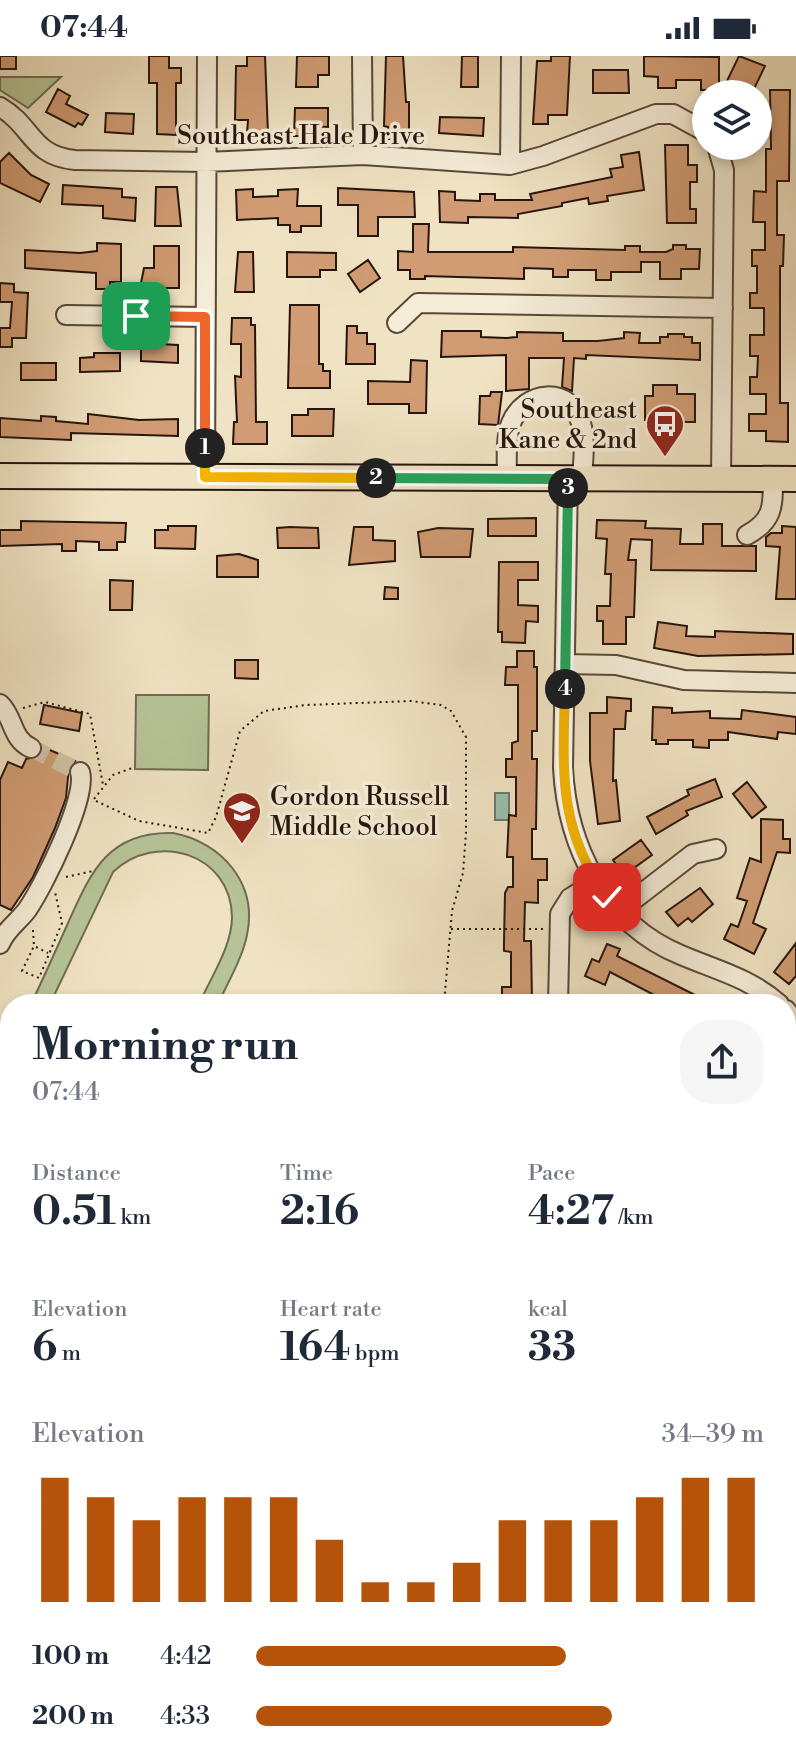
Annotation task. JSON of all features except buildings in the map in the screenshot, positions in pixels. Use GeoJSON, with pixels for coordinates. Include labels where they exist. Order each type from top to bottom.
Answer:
{"type":"FeatureCollection","features":[{"type":"Feature","properties":{"kind":"main road"},"geometry":{"type":"LineString","coordinates":[[0,476],[784,479]]}},
{"type":"Feature","properties":{"kind":"street"},"geometry":{"type":"LineString","coordinates":[[205,477],[207,56]]}},
{"type":"Feature","properties":{"kind":"street"},"geometry":{"type":"LineString","coordinates":[[362,56],[363,155]]}},
{"type":"Feature","properties":{"kind":"street"},"geometry":{"type":"LineString","coordinates":[[510,165],[511,56]]}},
{"type":"Feature","properties":{"kind":"street","name":"Southeast Hale Drive"},"geometry":{"type":"LineString","coordinates":[[0,107],[17,119],[42,151],[58,159],[206,162],[363,155],[510,165],[656,114],[673,114],[692,124]]}},
{"type":"Feature","properties":{"kind":"street"},"geometry":{"type":"LineString","coordinates":[[721,160],[724,170],[721,479]]}},
{"type":"Feature","properties":{"kind":"street"},"geometry":{"type":"LineString","coordinates":[[397,323],[418,303],[723,308]]}},
{"type":"Feature","properties":{"kind":"street"},"geometry":{"type":"LineString","coordinates":[[66,315],[205,317]]}},
{"type":"Feature","properties":{"kind":"street"},"geometry":{"type":"LineString","coordinates":[[507,479],[511,424],[527,402],[546,395],[567,403],[581,424],[565,664],[564,791],[571,830],[596,882],[619,911],[656,942],[678,954],[740,977],[764,994]]}},
{"type":"Feature","properties":{"kind":"street"},"geometry":{"type":"LineString","coordinates":[[747,535],[760,527],[772,513],[784,479]]}},
{"type":"Feature","properties":{"kind":"street"},"geometry":{"type":"LineString","coordinates":[[565,664],[616,665],[684,680],[796,683]]}},
{"type":"Feature","properties":{"kind":"street"},"geometry":{"type":"LineString","coordinates":[[4,708],[20,741],[31,748]]}},
{"type":"Feature","properties":{"kind":"street"},"geometry":{"type":"LineString","coordinates":[[3,930],[24,913],[45,881],[79,800],[80,772]]}},
{"type":"Feature","properties":{"kind":"street"},"geometry":{"type":"LineString","coordinates":[[619,911],[693,854],[716,849]]}},
{"type":"Feature","properties":{"kind":"street"},"geometry":{"type":"LineString","coordinates":[[558,994],[560,914],[570,898],[596,882]]}},
{"type":"Feature","properties":{"kind":"path"},"geometry":{"type":"LineString","coordinates":[[135,767],[113,775],[93,800],[139,821],[208,833],[216,817],[240,731],[253,717],[272,709],[317,705],[411,701],[441,705],[461,723],[467,750],[465,851],[450,929],[445,994]]}},
{"type":"Feature","properties":{"kind":"path"},"geometry":{"type":"LineString","coordinates":[[4,708],[45,702],[90,714],[103,785]]}},
{"type":"Feature","properties":{"kind":"path"},"geometry":{"type":"LineString","coordinates":[[24,913],[34,933],[34,946],[22,971],[39,978],[62,923],[58,897],[45,881],[93,871]]}},
{"type":"Feature","properties":{"kind":"path"},"geometry":{"type":"LineString","coordinates":[[450,929],[544,929]]}},
{"type":"Feature","properties":{"kind":"path"},"geometry":{"type":"LineString","coordinates":[[34,946],[49,953]]}},
{"type":"Feature","properties":{"kind":"shaded area"},"geometry":{"type":"Polygon","coordinates":[[[0,77],[61,77],[28,108],[0,90],[0,77]]]}},
{"type":"Feature","properties":{"kind":"shaded area"},"geometry":{"type":"Polygon","coordinates":[[[136,695],[209,695],[208,770],[135,769],[136,695]]]}},
{"type":"Feature","properties":{"kind":"shaded area"},"geometry":{"type":"Polygon","coordinates":[[[495,793],[509,793],[509,820],[495,820],[495,793]]]}},
{"type":"Feature","properties":{"kind":"shaded area"},"geometry":{"type":"Polygon","coordinates":[[[173,833],[207,846],[221,856],[241,883],[249,916],[247,935],[223,994],[204,994],[229,939],[232,917],[228,895],[219,877],[205,864],[188,855],[169,851],[130,860],[113,872],[55,994],[36,994],[94,872],[117,847],[151,834],[173,833]]]}},
{"type":"Feature","properties":{"kind":"tunnel"},"geometry":{"type":"LineString","coordinates":[[31,748],[80,772]]}},
{"type":"Feature","properties":{"kind":"place","name":"Southeast Kane & 2nd"},"geometry":{"type":"Point","coordinates":[665,458]}},
{"type":"Feature","properties":{"kind":"place","name":"Gordon Russell Middle School"},"geometry":{"type":"Point","coordinates":[242,845]}},
{"type":"Feature","properties":{"kind":"route"},"geometry":{"type":"LineString","coordinates":[[136,316],[205,317],[205,477],[568,479],[564,791],[567,814],[578,848],[607,897]]}}]}
